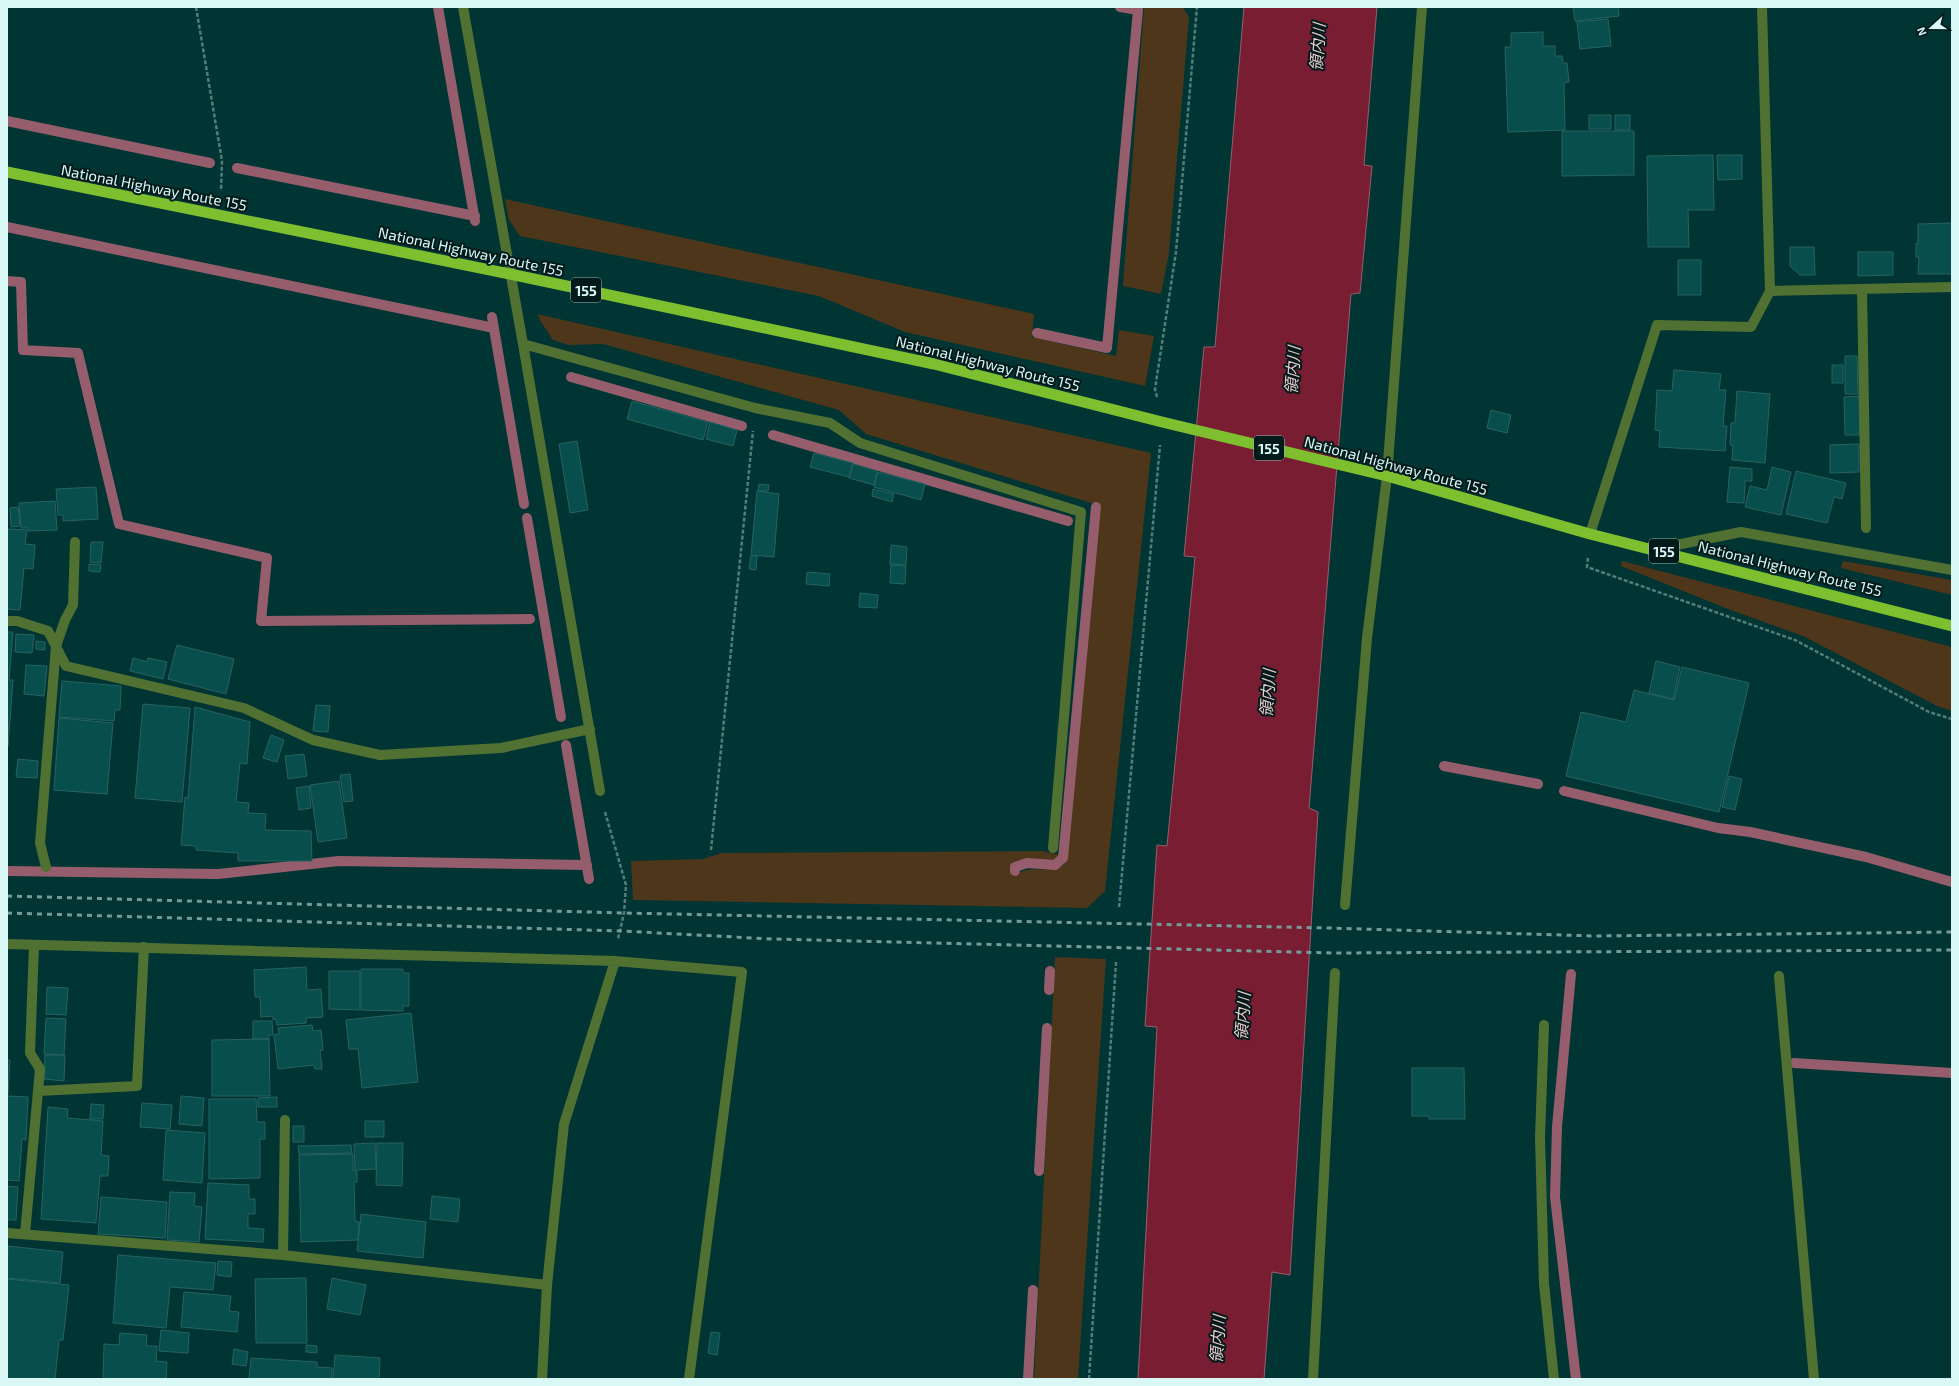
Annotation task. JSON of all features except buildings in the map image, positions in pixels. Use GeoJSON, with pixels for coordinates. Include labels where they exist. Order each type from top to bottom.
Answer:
{"type":"FeatureCollection","features":[{"type":"Feature","properties":{"kind":"highway","name":"National Highway Route 155"},"geometry":{"type":"LineString","coordinates":[[7,172],[510,274],[934,364],[1162,422],[1382,475],[1590,534],[1656,549],[1952,626]]}},
{"type":"Feature","properties":{"kind":"street"},"geometry":{"type":"LineString","coordinates":[[463,7],[600,791]]}},
{"type":"Feature","properties":{"kind":"street"},"geometry":{"type":"LineString","coordinates":[[1345,905],[1422,7]]}},
{"type":"Feature","properties":{"kind":"street"},"geometry":{"type":"LineString","coordinates":[[1590,534],[1657,325],[1751,327],[1770,291],[1762,7]]}},
{"type":"Feature","properties":{"kind":"street"},"geometry":{"type":"LineString","coordinates":[[1770,291],[1952,287]]}},
{"type":"Feature","properties":{"kind":"street"},"geometry":{"type":"LineString","coordinates":[[1862,289],[1866,528]]}},
{"type":"Feature","properties":{"kind":"street"},"geometry":{"type":"LineString","coordinates":[[523,344],[755,408],[830,423],[860,443],[1081,512],[1053,848]]}},
{"type":"Feature","properties":{"kind":"street"},"geometry":{"type":"LineString","coordinates":[[1656,549],[1741,532],[1952,570]]}},
{"type":"Feature","properties":{"kind":"street"},"geometry":{"type":"LineString","coordinates":[[46,867],[40,843],[56,646],[65,620],[73,606],[75,542]]}},
{"type":"Feature","properties":{"kind":"street"},"geometry":{"type":"LineString","coordinates":[[7,621],[17,621],[48,631],[66,666],[244,708],[312,740],[380,755],[501,748],[590,729]]}},
{"type":"Feature","properties":{"kind":"street"},"geometry":{"type":"LineString","coordinates":[[7,944],[615,961],[742,972],[689,1379]]}},
{"type":"Feature","properties":{"kind":"street"},"geometry":{"type":"LineString","coordinates":[[25,1234],[40,1069],[30,1053],[34,944]]}},
{"type":"Feature","properties":{"kind":"street"},"geometry":{"type":"LineString","coordinates":[[38,1091],[137,1086],[144,947]]}},
{"type":"Feature","properties":{"kind":"street"},"geometry":{"type":"LineString","coordinates":[[542,1379],[546,1285],[564,1124],[615,961]]}},
{"type":"Feature","properties":{"kind":"street"},"geometry":{"type":"LineString","coordinates":[[1313,1379],[1335,973]]}},
{"type":"Feature","properties":{"kind":"street"},"geometry":{"type":"LineString","coordinates":[[1779,976],[1814,1379]]}},
{"type":"Feature","properties":{"kind":"street"},"geometry":{"type":"LineString","coordinates":[[1544,1025],[1541,1160],[1544,1284],[1554,1379]]}},
{"type":"Feature","properties":{"kind":"street"},"geometry":{"type":"LineString","coordinates":[[283,1255],[285,1120]]}},
{"type":"Feature","properties":{"kind":"street"},"geometry":{"type":"LineString","coordinates":[[7,1233],[283,1255],[546,1285]]}},
{"type":"Feature","properties":{"kind":"path"},"geometry":{"type":"LineString","coordinates":[[196,7],[222,161],[220,215]]}},
{"type":"Feature","properties":{"kind":"path"},"geometry":{"type":"LineString","coordinates":[[1119,907],[1162,422],[1155,389],[1176,252],[1198,7]]}},
{"type":"Feature","properties":{"kind":"path"},"geometry":{"type":"LineString","coordinates":[[711,850],[755,408]]}},
{"type":"Feature","properties":{"kind":"path"},"geometry":{"type":"LineString","coordinates":[[1590,534],[1587,567],[1795,640],[1929,712],[1952,719]]}},
{"type":"Feature","properties":{"kind":"path"},"geometry":{"type":"LineString","coordinates":[[600,791],[626,885],[624,913],[615,961]]}},
{"type":"Feature","properties":{"kind":"path"},"geometry":{"type":"LineString","coordinates":[[1089,1379],[1116,962]]}},
{"type":"Feature","properties":{"kind":"shaded area"},"geometry":{"type":"Polygon","coordinates":[[[1144,7],[1183,7],[1189,17],[1169,253],[1161,294],[1123,286],[1144,7]]]}},
{"type":"Feature","properties":{"kind":"shaded area"},"geometry":{"type":"Polygon","coordinates":[[[505,199],[1034,314],[1032,337],[1116,356],[1119,330],[1154,336],[1145,386],[905,332],[819,296],[520,236],[509,220],[505,199]]]}},
{"type":"Feature","properties":{"kind":"shaded area"},"geometry":{"type":"Polygon","coordinates":[[[537,314],[1151,453],[1105,891],[1087,908],[633,900],[631,861],[703,859],[722,853],[1042,851],[1061,855],[1055,861],[1012,862],[1011,871],[1017,874],[1029,869],[1046,870],[1065,864],[1101,506],[866,434],[839,410],[603,344],[569,345],[553,340],[537,314]]]}},
{"type":"Feature","properties":{"kind":"shaded area"},"geometry":{"type":"Polygon","coordinates":[[[1622,561],[1952,647],[1952,711],[1937,706],[1803,636],[1728,609],[1621,566],[1622,561]]]}},
{"type":"Feature","properties":{"kind":"shaded area"},"geometry":{"type":"Polygon","coordinates":[[[1843,561],[1952,580],[1952,595],[1841,568],[1843,561]]]}},
{"type":"Feature","properties":{"kind":"shaded area"},"geometry":{"type":"Polygon","coordinates":[[[1055,957],[1106,959],[1078,1379],[1034,1379],[1055,957]]]}},
{"type":"Feature","properties":{"kind":"water","name":"領内川"},"geometry":{"type":"Polygon","coordinates":[[[1244,7],[1377,7],[1364,165],[1372,166],[1360,293],[1351,294],[1309,808],[1318,812],[1290,1275],[1272,1272],[1264,1379],[1138,1379],[1157,1027],[1145,1026],[1157,845],[1167,846],[1195,557],[1184,556],[1204,347],[1215,347],[1244,7]]]}},
{"type":"Feature","properties":{"kind":"waterway"},"geometry":{"type":"LineString","coordinates":[[438,7],[475,221]]}},
{"type":"Feature","properties":{"kind":"waterway"},"geometry":{"type":"LineString","coordinates":[[1037,333],[1107,348],[1138,10],[1120,7]]}},
{"type":"Feature","properties":{"kind":"waterway"},"geometry":{"type":"LineString","coordinates":[[7,121],[210,163]]}},
{"type":"Feature","properties":{"kind":"waterway"},"geometry":{"type":"LineString","coordinates":[[237,168],[475,216]]}},
{"type":"Feature","properties":{"kind":"waterway"},"geometry":{"type":"LineString","coordinates":[[7,227],[494,328]]}},
{"type":"Feature","properties":{"kind":"waterway"},"geometry":{"type":"LineString","coordinates":[[7,281],[21,282],[23,350],[78,353],[119,524],[267,558],[261,621],[530,619]]}},
{"type":"Feature","properties":{"kind":"waterway"},"geometry":{"type":"LineString","coordinates":[[492,317],[524,504]]}},
{"type":"Feature","properties":{"kind":"waterway"},"geometry":{"type":"LineString","coordinates":[[571,377],[742,426]]}},
{"type":"Feature","properties":{"kind":"waterway"},"geometry":{"type":"LineString","coordinates":[[773,435],[1068,521]]}},
{"type":"Feature","properties":{"kind":"waterway"},"geometry":{"type":"LineString","coordinates":[[1015,871],[1015,867],[1027,863],[1055,865],[1063,858],[1096,507]]}},
{"type":"Feature","properties":{"kind":"waterway"},"geometry":{"type":"LineString","coordinates":[[527,518],[561,717]]}},
{"type":"Feature","properties":{"kind":"waterway"},"geometry":{"type":"LineString","coordinates":[[566,745],[589,879]]}},
{"type":"Feature","properties":{"kind":"waterway"},"geometry":{"type":"LineString","coordinates":[[1444,766],[1538,784]]}},
{"type":"Feature","properties":{"kind":"waterway"},"geometry":{"type":"LineString","coordinates":[[1564,791],[1718,828],[1750,832],[1866,857],[1952,882]]}},
{"type":"Feature","properties":{"kind":"waterway"},"geometry":{"type":"LineString","coordinates":[[7,871],[218,874],[339,861],[587,865]]}},
{"type":"Feature","properties":{"kind":"waterway"},"geometry":{"type":"LineString","coordinates":[[1049,990],[1050,971]]}},
{"type":"Feature","properties":{"kind":"waterway"},"geometry":{"type":"LineString","coordinates":[[1571,974],[1557,1127],[1555,1197],[1576,1379]]}},
{"type":"Feature","properties":{"kind":"waterway"},"geometry":{"type":"LineString","coordinates":[[1039,1171],[1047,1028]]}},
{"type":"Feature","properties":{"kind":"waterway"},"geometry":{"type":"LineString","coordinates":[[1794,1063],[1952,1073]]}},
{"type":"Feature","properties":{"kind":"waterway"},"geometry":{"type":"LineString","coordinates":[[1028,1379],[1033,1290]]}},
{"type":"Feature","properties":{"kind":"railway"},"geometry":{"type":"LineString","coordinates":[[7,896],[624,913],[1329,928],[1594,936],[1952,932]]}},
{"type":"Feature","properties":{"kind":"railway"},"geometry":{"type":"LineString","coordinates":[[7,913],[621,931],[772,939],[1332,953],[1952,950]]}}]}
